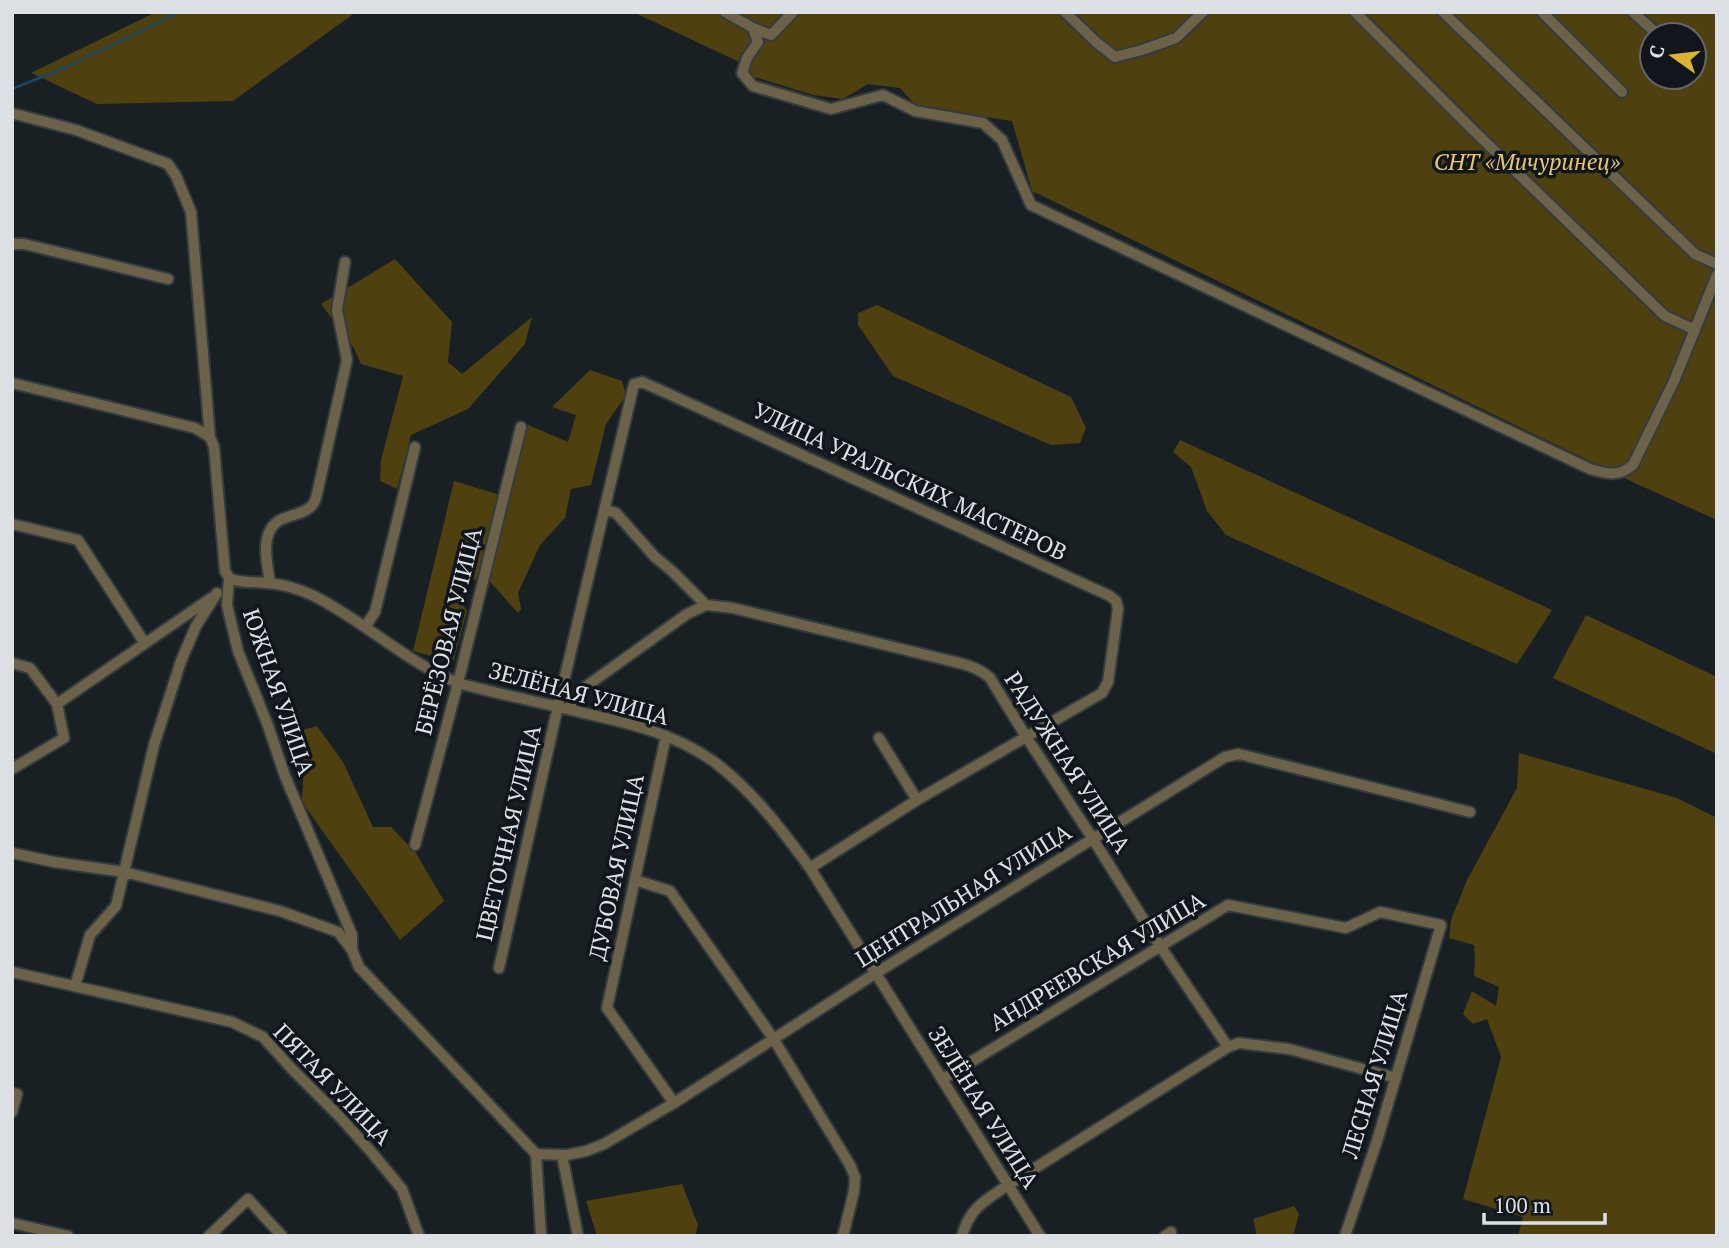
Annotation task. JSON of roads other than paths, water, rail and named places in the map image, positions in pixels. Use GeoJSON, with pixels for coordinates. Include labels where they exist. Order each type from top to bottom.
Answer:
{"type":"FeatureCollection","features":[{"type":"Feature","properties":{"kind":"street"},"geometry":{"type":"LineString","coordinates":[[725,12],[771,36],[793,12]]}},
{"type":"Feature","properties":{"kind":"street"},"geometry":{"type":"LineString","coordinates":[[1065,12],[1115,57],[1176,38],[1203,12]]}},
{"type":"Feature","properties":{"kind":"street"},"geometry":{"type":"LineString","coordinates":[[1355,12],[1665,316],[1695,330]]}},
{"type":"Feature","properties":{"kind":"street"},"geometry":{"type":"LineString","coordinates":[[1443,12],[1695,254],[1717,264]]}},
{"type":"Feature","properties":{"kind":"street"},"geometry":{"type":"LineString","coordinates":[[1542,12],[1622,92]]}},
{"type":"Feature","properties":{"kind":"street"},"geometry":{"type":"LineString","coordinates":[[753,28],[758,42],[747,58],[742,73],[752,86],[831,109],[883,95],[915,111],[983,122],[1002,140],[1031,205],[1590,469],[1606,474],[1619,474],[1633,465],[1674,381],[1717,275]]}},
{"type":"Feature","properties":{"kind":"street","name":"ЮЖНАЯ УЛИЦА"},"geometry":{"type":"LineString","coordinates":[[15,114],[76,130],[168,164],[176,176],[191,212],[210,437],[214,447],[225,571],[229,578],[227,605],[238,651],[285,776],[352,935],[352,950],[359,967],[536,1154]]}},
{"type":"Feature","properties":{"kind":"street"},"geometry":{"type":"LineString","coordinates":[[12,244],[24,244],[168,279]]}},
{"type":"Feature","properties":{"kind":"street"},"geometry":{"type":"LineString","coordinates":[[270,583],[267,538],[272,527],[281,518],[305,510],[313,504],[317,494],[348,360],[337,310],[345,262]]}},
{"type":"Feature","properties":{"kind":"street","name":"УЛИЦА УРАЛЬСКИХ МАСТЕРОВ"},"geometry":{"type":"LineString","coordinates":[[606,510],[634,384],[642,382],[1110,596],[1116,601],[1118,609],[1108,682],[1102,693],[1027,738]]}},
{"type":"Feature","properties":{"kind":"street"},"geometry":{"type":"LineString","coordinates":[[12,383],[195,428],[210,437]]}},
{"type":"Feature","properties":{"kind":"street","name":"БЕРЁЗОВАЯ УЛИЦА"},"geometry":{"type":"LineString","coordinates":[[415,845],[521,427]]}},
{"type":"Feature","properties":{"kind":"street"},"geometry":{"type":"LineString","coordinates":[[365,627],[375,612],[415,447]]}},
{"type":"Feature","properties":{"kind":"street"},"geometry":{"type":"LineString","coordinates":[[563,708],[574,695],[687,614],[706,605],[655,557],[616,513],[606,510]]}},
{"type":"Feature","properties":{"kind":"street","name":"ЦВЕТОЧНАЯ УЛИЦА"},"geometry":{"type":"LineString","coordinates":[[499,968],[563,708],[606,510]]}},
{"type":"Feature","properties":{"kind":"street"},"geometry":{"type":"LineString","coordinates":[[12,524],[78,540],[144,642]]}},
{"type":"Feature","properties":{"kind":"street"},"geometry":{"type":"LineString","coordinates":[[75,986],[90,935],[116,906],[155,745],[181,661],[195,626],[229,578]]}},
{"type":"Feature","properties":{"kind":"street","name":"ЗЕЛЁНАЯ УЛИЦА"},"geometry":{"type":"LineString","coordinates":[[229,578],[238,582],[292,587],[314,596],[439,675],[458,683],[638,726],[691,747],[713,762],[757,802],[810,868],[1040,1236]]}},
{"type":"Feature","properties":{"kind":"street"},"geometry":{"type":"LineString","coordinates":[[57,704],[217,593]]}},
{"type":"Feature","properties":{"kind":"street","name":"РАДУЖНАЯ УЛИЦА"},"geometry":{"type":"LineString","coordinates":[[706,605],[733,608],[969,666],[983,672],[990,678],[1160,946],[1228,1046]]}},
{"type":"Feature","properties":{"kind":"street"},"geometry":{"type":"LineString","coordinates":[[12,663],[30,668],[57,704],[64,738],[12,769]]}},
{"type":"Feature","properties":{"kind":"street","name":"ДУБОВАЯ УЛИЦА"},"geometry":{"type":"LineString","coordinates":[[666,736],[607,1008],[674,1103]]}},
{"type":"Feature","properties":{"kind":"street"},"geometry":{"type":"LineString","coordinates":[[879,738],[917,800]]}},
{"type":"Feature","properties":{"kind":"street"},"geometry":{"type":"LineString","coordinates":[[810,868],[917,800],[1027,738]]}},
{"type":"Feature","properties":{"kind":"street","name":"ЦЕНТРАЛЬНАЯ УЛИЦА"},"geometry":{"type":"LineString","coordinates":[[536,1154],[562,1155],[586,1151],[604,1144],[674,1103],[876,973],[1225,757],[1239,754],[1470,812]]}},
{"type":"Feature","properties":{"kind":"street"},"geometry":{"type":"LineString","coordinates":[[12,853],[124,873],[280,911],[338,932],[352,950]]}},
{"type":"Feature","properties":{"kind":"street"},"geometry":{"type":"LineString","coordinates":[[635,880],[670,891],[773,1038],[850,1165],[855,1177],[854,1191],[843,1236]]}},
{"type":"Feature","properties":{"kind":"street","name":"АНДРЕЕВСКАЯ УЛИЦА"},"geometry":{"type":"LineString","coordinates":[[943,1079],[1228,905],[1346,928],[1380,912],[1441,925]]}},
{"type":"Feature","properties":{"kind":"street","name":"ЛЕСНАЯ УЛИЦА"},"geometry":{"type":"LineString","coordinates":[[1345,1236],[1377,1141],[1441,925]]}},
{"type":"Feature","properties":{"kind":"street","name":"ПЯТАЯ УЛИЦА"},"geometry":{"type":"LineString","coordinates":[[12,972],[232,1022],[263,1037],[340,1117],[402,1189],[419,1236]]}},
{"type":"Feature","properties":{"kind":"street"},"geometry":{"type":"LineString","coordinates":[[962,1236],[970,1215],[978,1207],[1228,1046],[1239,1043],[1289,1049],[1396,1078]]}},
{"type":"Feature","properties":{"kind":"street"},"geometry":{"type":"LineString","coordinates":[[12,1112],[14,1093]]}},
{"type":"Feature","properties":{"kind":"street"},"geometry":{"type":"LineString","coordinates":[[536,1154],[541,1236]]}},
{"type":"Feature","properties":{"kind":"street"},"geometry":{"type":"LineString","coordinates":[[562,1155],[578,1236]]}},
{"type":"Feature","properties":{"kind":"street"},"geometry":{"type":"LineString","coordinates":[[209,1236],[248,1199],[282,1236]]}},
{"type":"Feature","properties":{"kind":"street"},"geometry":{"type":"LineString","coordinates":[[12,1223],[68,1236]]}},
{"type":"Feature","properties":{"kind":"waterway"},"geometry":{"type":"LineString","coordinates":[[12,89],[69,66],[179,12]]}},
{"type":"Feature","properties":{"kind":"park label","name":"СНТ «Мичуринец»"},"geometry":{"type":"Point","coordinates":[1527,161]}}]}
